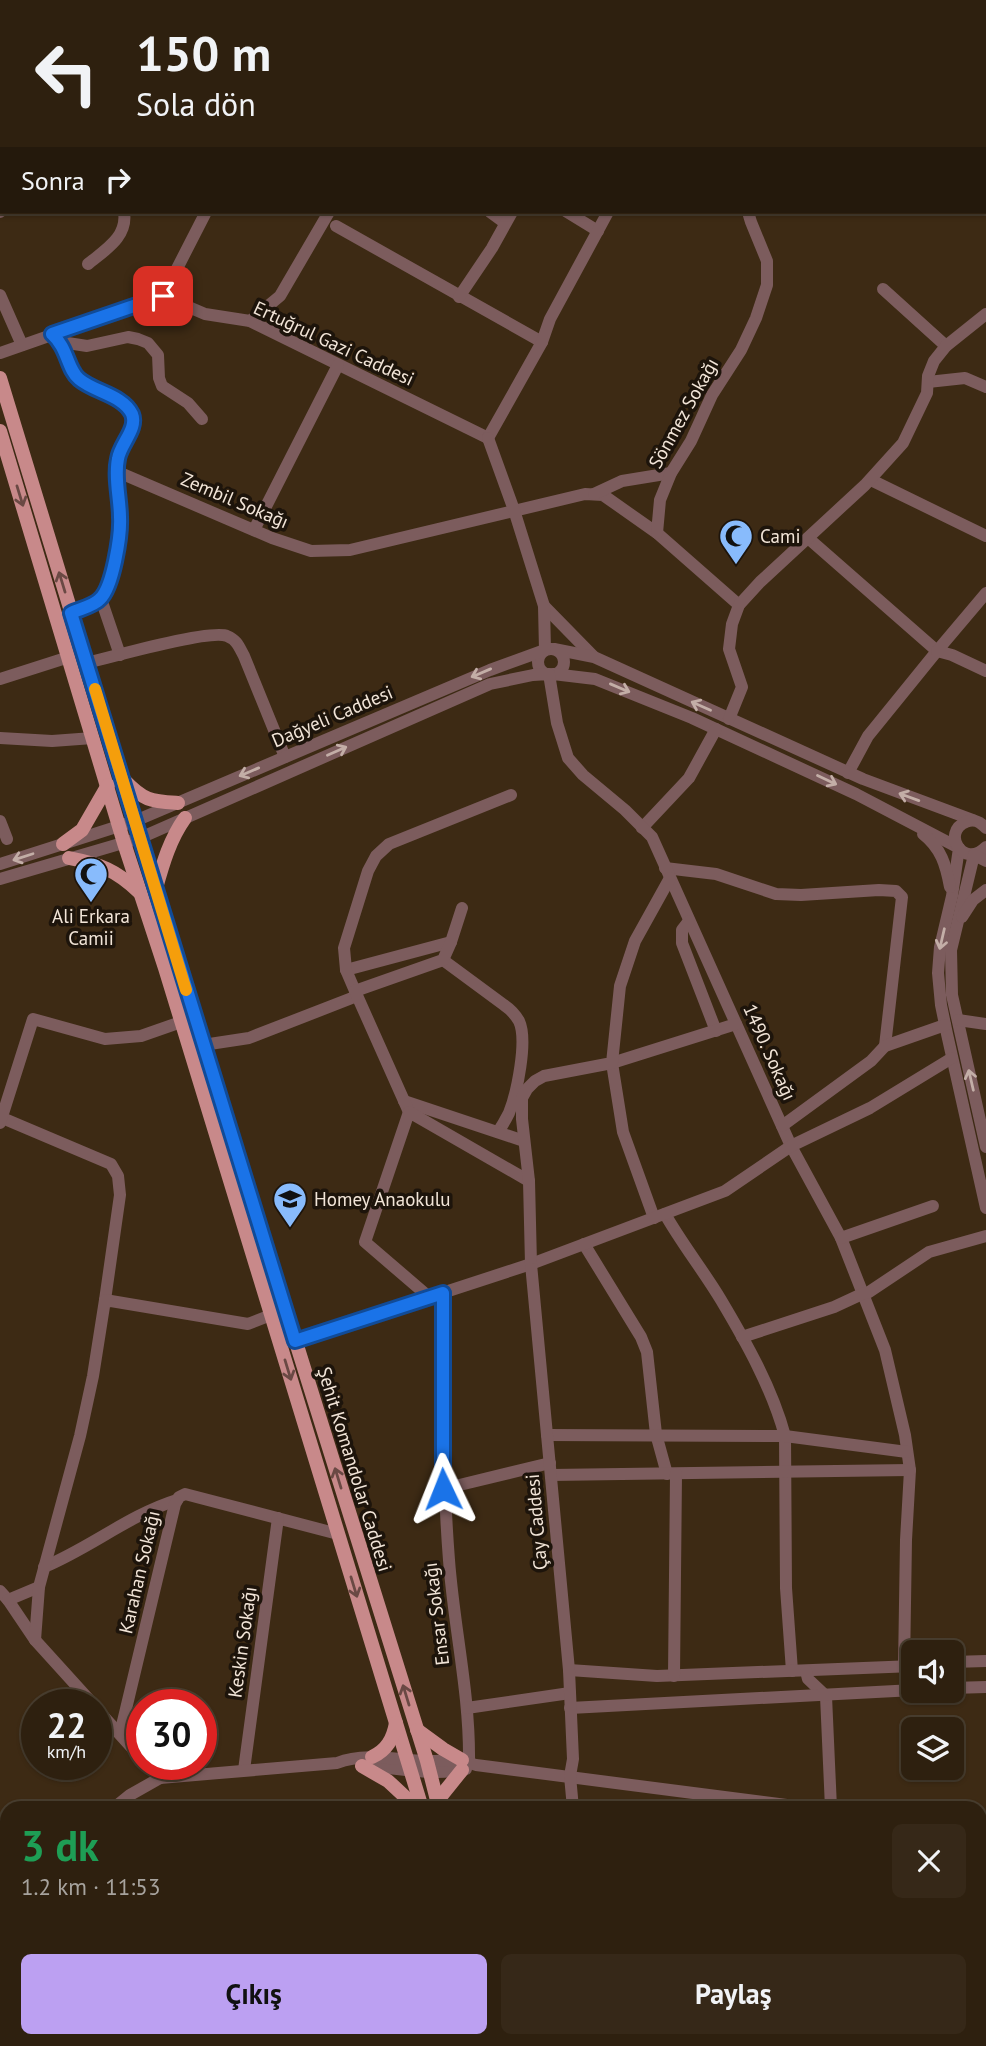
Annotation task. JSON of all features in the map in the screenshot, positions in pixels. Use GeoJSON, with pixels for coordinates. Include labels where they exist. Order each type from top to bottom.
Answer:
{"type":"FeatureCollection","features":[{"type":"Feature","properties":{"kind":"main road","name":"Şehit Komandolar Caddesi"},"geometry":{"type":"LineString","coordinates":[[0,378],[140,838],[149,892],[181,1021],[396,1721],[417,1801]]}},
{"type":"Feature","properties":{"kind":"main road","name":"Şehit Komandolar Caddesi"},"geometry":{"type":"LineString","coordinates":[[0,431],[124,843],[149,892],[203,1045],[437,1801]]}},
{"type":"Feature","properties":{"kind":"main road"},"geometry":{"type":"LineString","coordinates":[[122,778],[142,797],[178,803]]}},
{"type":"Feature","properties":{"kind":"main road"},"geometry":{"type":"LineString","coordinates":[[63,844],[82,831],[108,785]]}},
{"type":"Feature","properties":{"kind":"main road"},"geometry":{"type":"LineString","coordinates":[[69,858],[110,869],[149,892],[176,831],[185,818]]}},
{"type":"Feature","properties":{"kind":"main road"},"geometry":{"type":"LineString","coordinates":[[396,1721],[388,1745],[367,1762],[411,1801]]}},
{"type":"Feature","properties":{"kind":"main road"},"geometry":{"type":"LineString","coordinates":[[417,1730],[467,1764],[441,1801]]}},
{"type":"Feature","properties":{"kind":"street"},"geometry":{"type":"LineString","coordinates":[[88,264],[121,234],[124,214]]}},
{"type":"Feature","properties":{"kind":"street"},"geometry":{"type":"LineString","coordinates":[[0,353],[22,345],[57,338],[163,296],[204,214]]}},
{"type":"Feature","properties":{"kind":"street"},"geometry":{"type":"LineString","coordinates":[[250,321],[280,296],[328,214]]}},
{"type":"Feature","properties":{"kind":"street"},"geometry":{"type":"LineString","coordinates":[[570,214],[598,231]]}},
{"type":"Feature","properties":{"kind":"street"},"geometry":{"type":"LineString","coordinates":[[550,649],[544,606],[488,438],[542,342],[550,319],[607,214]]}},
{"type":"Feature","properties":{"kind":"street","name":"Sönmez Sokağı"},"geometry":{"type":"LineString","coordinates":[[657,533],[660,500],[671,473],[691,442],[712,396],[741,350],[767,285],[767,261],[749,214]]}},
{"type":"Feature","properties":{"kind":"street"},"geometry":{"type":"LineString","coordinates":[[459,297],[509,217]]}},
{"type":"Feature","properties":{"kind":"street"},"geometry":{"type":"LineString","coordinates":[[336,226],[542,342]]}},
{"type":"Feature","properties":{"kind":"street"},"geometry":{"type":"LineString","coordinates":[[883,289],[946,346]]}},
{"type":"Feature","properties":{"kind":"street"},"geometry":{"type":"LineString","coordinates":[[0,295],[22,345]]}},
{"type":"Feature","properties":{"kind":"street","name":"Ertuğrul Gazi Caddesi"},"geometry":{"type":"LineString","coordinates":[[163,296],[205,314],[250,321],[488,438]]}},
{"type":"Feature","properties":{"kind":"street"},"geometry":{"type":"LineString","coordinates":[[729,719],[742,687],[729,649],[738,605],[871,480],[903,443],[927,393],[934,361],[946,346],[986,314]]}},
{"type":"Feature","properties":{"kind":"street"},"geometry":{"type":"LineString","coordinates":[[57,338],[87,346],[128,337],[148,343],[158,355],[162,386],[188,403],[202,419]]}},
{"type":"Feature","properties":{"kind":"street"},"geometry":{"type":"LineString","coordinates":[[57,338],[79,380],[126,406],[133,417],[132,428],[121,446],[117,461],[120,521],[113,573],[101,599],[71,613]]}},
{"type":"Feature","properties":{"kind":"street"},"geometry":{"type":"LineString","coordinates":[[254,530],[338,365]]}},
{"type":"Feature","properties":{"kind":"street"},"geometry":{"type":"LineString","coordinates":[[928,382],[965,378],[986,387]]}},
{"type":"Feature","properties":{"kind":"street","name":"Zembil Sokağı"},"geometry":{"type":"LineString","coordinates":[[118,472],[254,530],[311,551],[350,550],[514,510],[594,494],[622,481],[671,473]]}},
{"type":"Feature","properties":{"kind":"street"},"geometry":{"type":"LineString","coordinates":[[871,480],[986,536]]}},
{"type":"Feature","properties":{"kind":"street"},"geometry":{"type":"LineString","coordinates":[[594,494],[611,500],[657,533],[738,605]]}},
{"type":"Feature","properties":{"kind":"street"},"geometry":{"type":"LineString","coordinates":[[807,538],[937,651],[986,671]]}},
{"type":"Feature","properties":{"kind":"street"},"geometry":{"type":"LineString","coordinates":[[848,773],[868,736],[986,593]]}},
{"type":"Feature","properties":{"kind":"street"},"geometry":{"type":"LineString","coordinates":[[101,599],[120,655]]}},
{"type":"Feature","properties":{"kind":"street"},"geometry":{"type":"LineString","coordinates":[[544,606],[594,657]]}},
{"type":"Feature","properties":{"kind":"street"},"geometry":{"type":"LineString","coordinates":[[87,663],[201,636],[224,635],[236,642],[244,656],[285,757]]}},
{"type":"Feature","properties":{"kind":"street"},"geometry":{"type":"LineString","coordinates":[[550,649],[561,653],[564,662],[561,670],[551,674],[541,671],[539,655],[550,649],[594,657],[848,773],[982,825]]}},
{"type":"Feature","properties":{"kind":"street","name":"Dağyeli Caddesi"},"geometry":{"type":"LineString","coordinates":[[0,864],[135,821],[490,670],[550,649]]}},
{"type":"Feature","properties":{"kind":"street"},"geometry":{"type":"LineString","coordinates":[[0,679],[69,657]]}},
{"type":"Feature","properties":{"kind":"street","name":"1490. Sokağı"},"geometry":{"type":"LineString","coordinates":[[551,674],[557,723],[568,758],[583,775],[652,837],[791,1146],[841,1238],[885,1350],[905,1435],[910,1470],[906,1540],[908,1640]]}},
{"type":"Feature","properties":{"kind":"street","name":"Dağyeli Caddesi"},"geometry":{"type":"LineString","coordinates":[[0,879],[140,838],[490,684],[533,675],[595,678],[611,684],[716,729],[906,820]]}},
{"type":"Feature","properties":{"kind":"street"},"geometry":{"type":"LineString","coordinates":[[642,828],[689,778],[716,729]]}},
{"type":"Feature","properties":{"kind":"street"},"geometry":{"type":"LineString","coordinates":[[0,738],[52,741],[93,738]]}},
{"type":"Feature","properties":{"kind":"street"},"geometry":{"type":"LineString","coordinates":[[511,795],[389,844],[376,856],[368,871],[344,948],[346,970],[406,1106],[528,1181]]}},
{"type":"Feature","properties":{"kind":"street"},"geometry":{"type":"LineString","coordinates":[[906,820],[963,852],[986,861]]}},
{"type":"Feature","properties":{"kind":"street"},"geometry":{"type":"LineString","coordinates":[[906,820],[933,842],[942,856],[952,897]]}},
{"type":"Feature","properties":{"kind":"street"},"geometry":{"type":"LineString","coordinates":[[0,821],[7,839]]}},
{"type":"Feature","properties":{"kind":"street"},"geometry":{"type":"LineString","coordinates":[[982,825],[967,821],[958,827],[952,897],[940,947],[938,973],[986,1147]]}},
{"type":"Feature","properties":{"kind":"street"},"geometry":{"type":"LineString","coordinates":[[974,855],[986,847]]}},
{"type":"Feature","properties":{"kind":"street"},"geometry":{"type":"LineString","coordinates":[[974,855],[951,950],[950,970],[953,1058],[986,1208]]}},
{"type":"Feature","properties":{"kind":"street"},"geometry":{"type":"LineString","coordinates":[[792,1671],[786,1588],[785,1436],[781,1420],[753,1356],[720,1298],[660,1216],[623,1132],[612,1063],[620,985],[635,941],[668,873],[716,874],[776,894],[897,891],[902,897],[885,1046]]}},
{"type":"Feature","properties":{"kind":"street"},"geometry":{"type":"LineString","coordinates":[[957,923],[973,900],[984,890]]}},
{"type":"Feature","properties":{"kind":"street"},"geometry":{"type":"LineString","coordinates":[[203,1045],[249,1038],[443,960],[452,942],[462,908]]}},
{"type":"Feature","properties":{"kind":"street"},"geometry":{"type":"LineString","coordinates":[[689,921],[682,930],[682,943],[716,1031]]}},
{"type":"Feature","properties":{"kind":"street"},"geometry":{"type":"LineString","coordinates":[[346,970],[452,942]]}},
{"type":"Feature","properties":{"kind":"street"},"geometry":{"type":"LineString","coordinates":[[443,960],[504,1004],[519,1022],[522,1044],[515,1094],[509,1114],[498,1132]]}},
{"type":"Feature","properties":{"kind":"street"},"geometry":{"type":"LineString","coordinates":[[35,1640],[39,1587],[80,1436],[93,1376],[120,1195],[118,1176],[111,1164],[1,1119],[33,1019],[105,1038],[141,1036],[181,1021]]}},
{"type":"Feature","properties":{"kind":"street"},"geometry":{"type":"LineString","coordinates":[[782,1126],[871,1061],[885,1046],[952,1023],[986,1024]]}},
{"type":"Feature","properties":{"kind":"street","name":"Çay Caddesi"},"geometry":{"type":"LineString","coordinates":[[572,1801],[569,1670],[531,1264],[522,1098],[535,1081],[544,1076],[612,1063],[736,1024]]}},
{"type":"Feature","properties":{"kind":"street"},"geometry":{"type":"LineString","coordinates":[[295,1341],[531,1264],[725,1191],[791,1146],[870,1108],[953,1058]]}},
{"type":"Feature","properties":{"kind":"street"},"geometry":{"type":"LineString","coordinates":[[406,1106],[524,1141]]}},
{"type":"Feature","properties":{"kind":"street"},"geometry":{"type":"LineString","coordinates":[[406,1106],[365,1242],[429,1297]]}},
{"type":"Feature","properties":{"kind":"street"},"geometry":{"type":"LineString","coordinates":[[841,1238],[933,1206]]}},
{"type":"Feature","properties":{"kind":"street"},"geometry":{"type":"LineString","coordinates":[[742,1337],[834,1307],[873,1291],[929,1252],[986,1236]]}},
{"type":"Feature","properties":{"kind":"street"},"geometry":{"type":"LineString","coordinates":[[584,1244],[641,1337],[647,1352],[656,1434],[671,1474],[674,1676]]}},
{"type":"Feature","properties":{"kind":"street","name":"Ensar Sokağı"},"geometry":{"type":"LineString","coordinates":[[443,1293],[443,1489],[449,1564],[467,1708],[467,1764]]}},
{"type":"Feature","properties":{"kind":"street"},"geometry":{"type":"LineString","coordinates":[[105,1300],[248,1324],[271,1315]]}},
{"type":"Feature","properties":{"kind":"street"},"geometry":{"type":"LineString","coordinates":[[547,1434],[785,1436],[907,1452]]}},
{"type":"Feature","properties":{"kind":"street"},"geometry":{"type":"LineString","coordinates":[[443,1489],[551,1469],[671,1474],[910,1470]]}},
{"type":"Feature","properties":{"kind":"street","name":"Karahan Sokağı"},"geometry":{"type":"LineString","coordinates":[[120,1734],[177,1500],[185,1494],[338,1534]]}},
{"type":"Feature","properties":{"kind":"street"},"geometry":{"type":"LineString","coordinates":[[44,1567],[75,1553],[141,1514],[177,1500]]}},
{"type":"Feature","properties":{"kind":"street","name":"Keskin Sokağı"},"geometry":{"type":"LineString","coordinates":[[244,1770],[278,1518]]}},
{"type":"Feature","properties":{"kind":"street"},"geometry":{"type":"LineString","coordinates":[[39,1587],[4,1595],[35,1640],[79,1689]]}},
{"type":"Feature","properties":{"kind":"street"},"geometry":{"type":"LineString","coordinates":[[964,1662],[986,1661]]}},
{"type":"Feature","properties":{"kind":"street"},"geometry":{"type":"LineString","coordinates":[[569,1670],[674,1676],[901,1667]]}},
{"type":"Feature","properties":{"kind":"street"},"geometry":{"type":"LineString","coordinates":[[806,1671],[808,1679],[825,1696],[831,1801]]}},
{"type":"Feature","properties":{"kind":"street"},"geometry":{"type":"LineString","coordinates":[[964,1688],[986,1687]]}},
{"type":"Feature","properties":{"kind":"street"},"geometry":{"type":"LineString","coordinates":[[570,1708],[901,1691]]}},
{"type":"Feature","properties":{"kind":"street"},"geometry":{"type":"LineString","coordinates":[[467,1708],[570,1693]]}},
{"type":"Feature","properties":{"kind":"street"},"geometry":{"type":"LineString","coordinates":[[112,1725],[126,1741]]}},
{"type":"Feature","properties":{"kind":"street"},"geometry":{"type":"LineString","coordinates":[[217,1773],[337,1763],[347,1765],[367,1762],[428,1767],[467,1764],[739,1801]]}},
{"type":"Feature","properties":{"kind":"street"},"geometry":{"type":"LineString","coordinates":[[123,1801],[156,1780]]}},
{"type":"Feature","properties":{"kind":"slow traffic"},"geometry":{"type":"LineString","coordinates":[[95,689],[186,990]]}},
{"type":"Feature","properties":{"kind":"place","name":"Cami"},"geometry":{"type":"Point","coordinates":[736,566]}},
{"type":"Feature","properties":{"kind":"place","name":"Ali Erkara Camii"},"geometry":{"type":"Point","coordinates":[91,904]}},
{"type":"Feature","properties":{"kind":"place","name":"Homey Anaokulu"},"geometry":{"type":"Point","coordinates":[290,1229]}},
{"type":"Feature","properties":{"kind":"route"},"geometry":{"type":"LineString","coordinates":[[163,296],[52,334],[61,342],[79,380],[126,406],[133,417],[132,428],[121,446],[117,461],[120,521],[113,573],[101,599],[71,613],[295,1341],[443,1293],[443,1489]]}}]}
